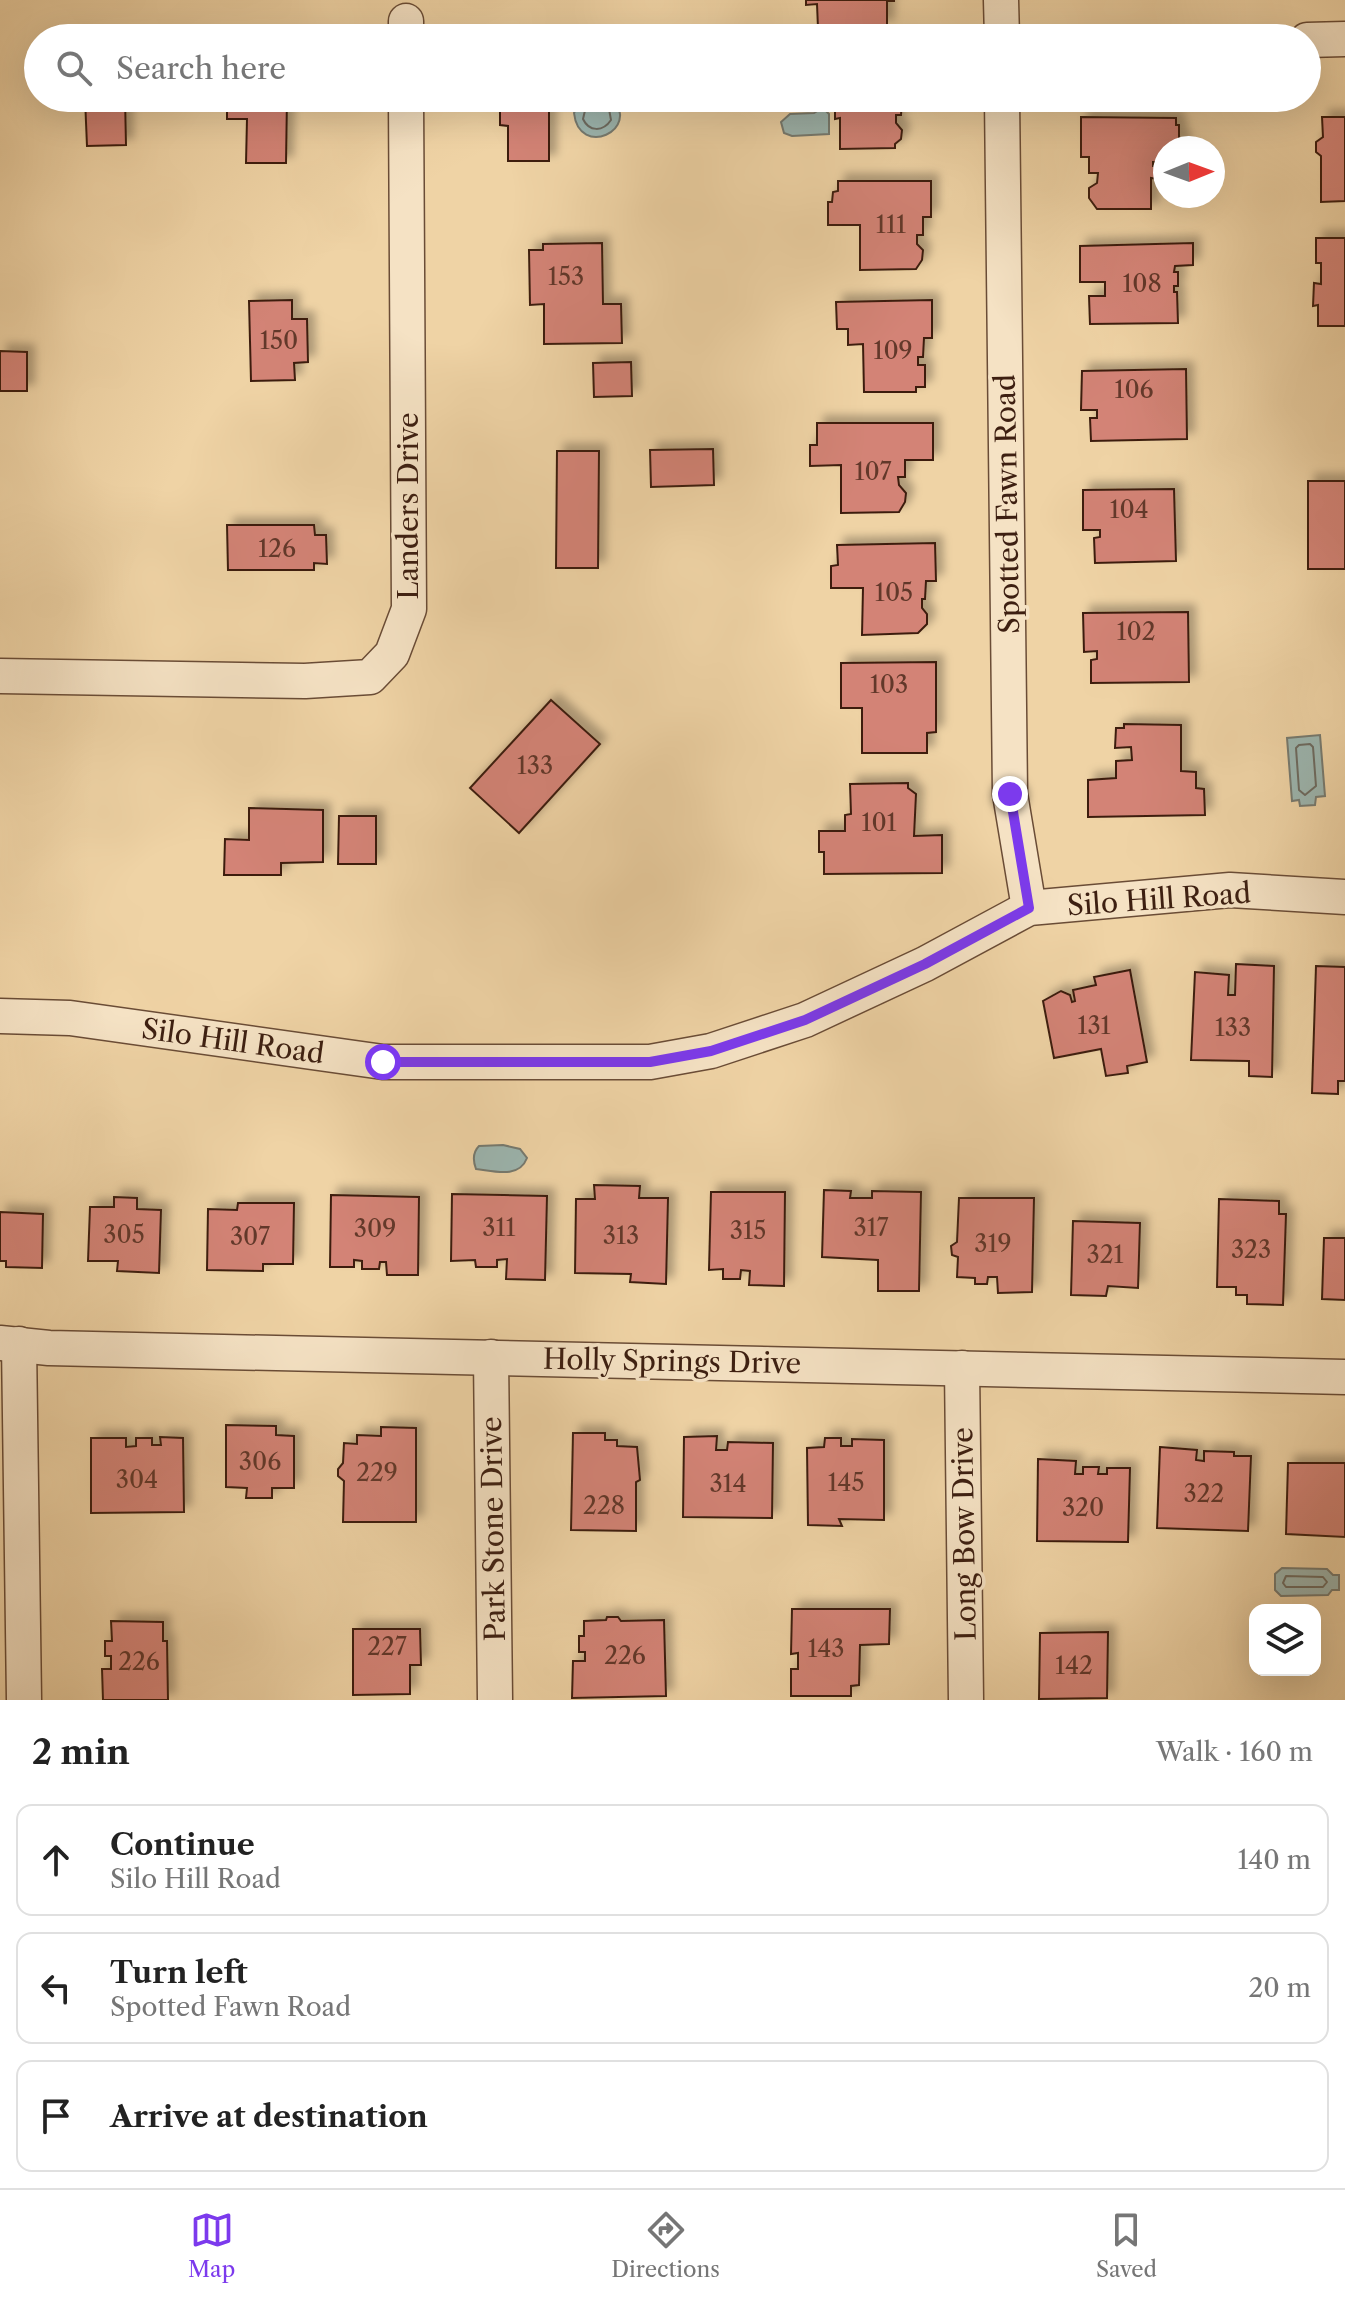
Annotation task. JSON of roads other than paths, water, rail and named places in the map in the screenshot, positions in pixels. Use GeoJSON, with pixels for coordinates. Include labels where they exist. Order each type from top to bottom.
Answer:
{"type":"FeatureCollection","features":[{"type":"Feature","properties":{"kind":"street"},"geometry":{"type":"LineString","coordinates":[[1001,0],[1002,24]]}},
{"type":"Feature","properties":{"kind":"street"},"geometry":{"type":"LineString","coordinates":[[1321,40],[1345,39]]}},
{"type":"Feature","properties":{"kind":"street","name":"Landers Drive"},"geometry":{"type":"LineString","coordinates":[[0,676],[305,681],[370,677],[392,654],[409,609],[406,112]]}},
{"type":"Feature","properties":{"kind":"street","name":"Spotted Fawn Road"},"geometry":{"type":"LineString","coordinates":[[1002,112],[1010,794],[1029,908]]}},
{"type":"Feature","properties":{"kind":"street","name":"Silo Hill Road"},"geometry":{"type":"LineString","coordinates":[[0,1016],[70,1018],[383,1062],[650,1062],[711,1051],[805,1020],[925,964],[1029,908],[1230,890],[1345,897]]}},
{"type":"Feature","properties":{"kind":"street"},"geometry":{"type":"LineString","coordinates":[[10,1344],[24,1700]]}},
{"type":"Feature","properties":{"kind":"street","name":"Holly Springs Drive"},"geometry":{"type":"LineString","coordinates":[[10,1344],[49,1348],[1345,1377]]}},
{"type":"Feature","properties":{"kind":"street","name":"Park Stone Drive"},"geometry":{"type":"LineString","coordinates":[[491,1357],[495,1700]]}},
{"type":"Feature","properties":{"kind":"street","name":"Long Bow Drive"},"geometry":{"type":"LineString","coordinates":[[962,1368],[966,1700]]}},
{"type":"Feature","properties":{"kind":"water"},"geometry":{"type":"Polygon","coordinates":[[[619,112],[619,120],[606,135],[596,137],[586,135],[578,127],[574,113],[619,112]]]}},
{"type":"Feature","properties":{"kind":"water"},"geometry":{"type":"Polygon","coordinates":[[[790,114],[829,114],[829,134],[792,136],[784,133],[781,122],[790,114]]]}},
{"type":"Feature","properties":{"kind":"water"},"geometry":{"type":"Polygon","coordinates":[[[1320,735],[1325,796],[1316,797],[1315,805],[1300,806],[1299,800],[1292,801],[1287,738],[1320,735]]]}},
{"type":"Feature","properties":{"kind":"water"},"geometry":{"type":"Polygon","coordinates":[[[503,1145],[520,1149],[527,1158],[523,1165],[505,1172],[476,1169],[474,1157],[479,1146],[503,1145]]]}},
{"type":"Feature","properties":{"kind":"water"},"geometry":{"type":"Polygon","coordinates":[[[1282,1568],[1327,1569],[1333,1575],[1339,1575],[1339,1590],[1332,1590],[1328,1595],[1281,1596],[1275,1590],[1275,1574],[1282,1568]]]}}]}
